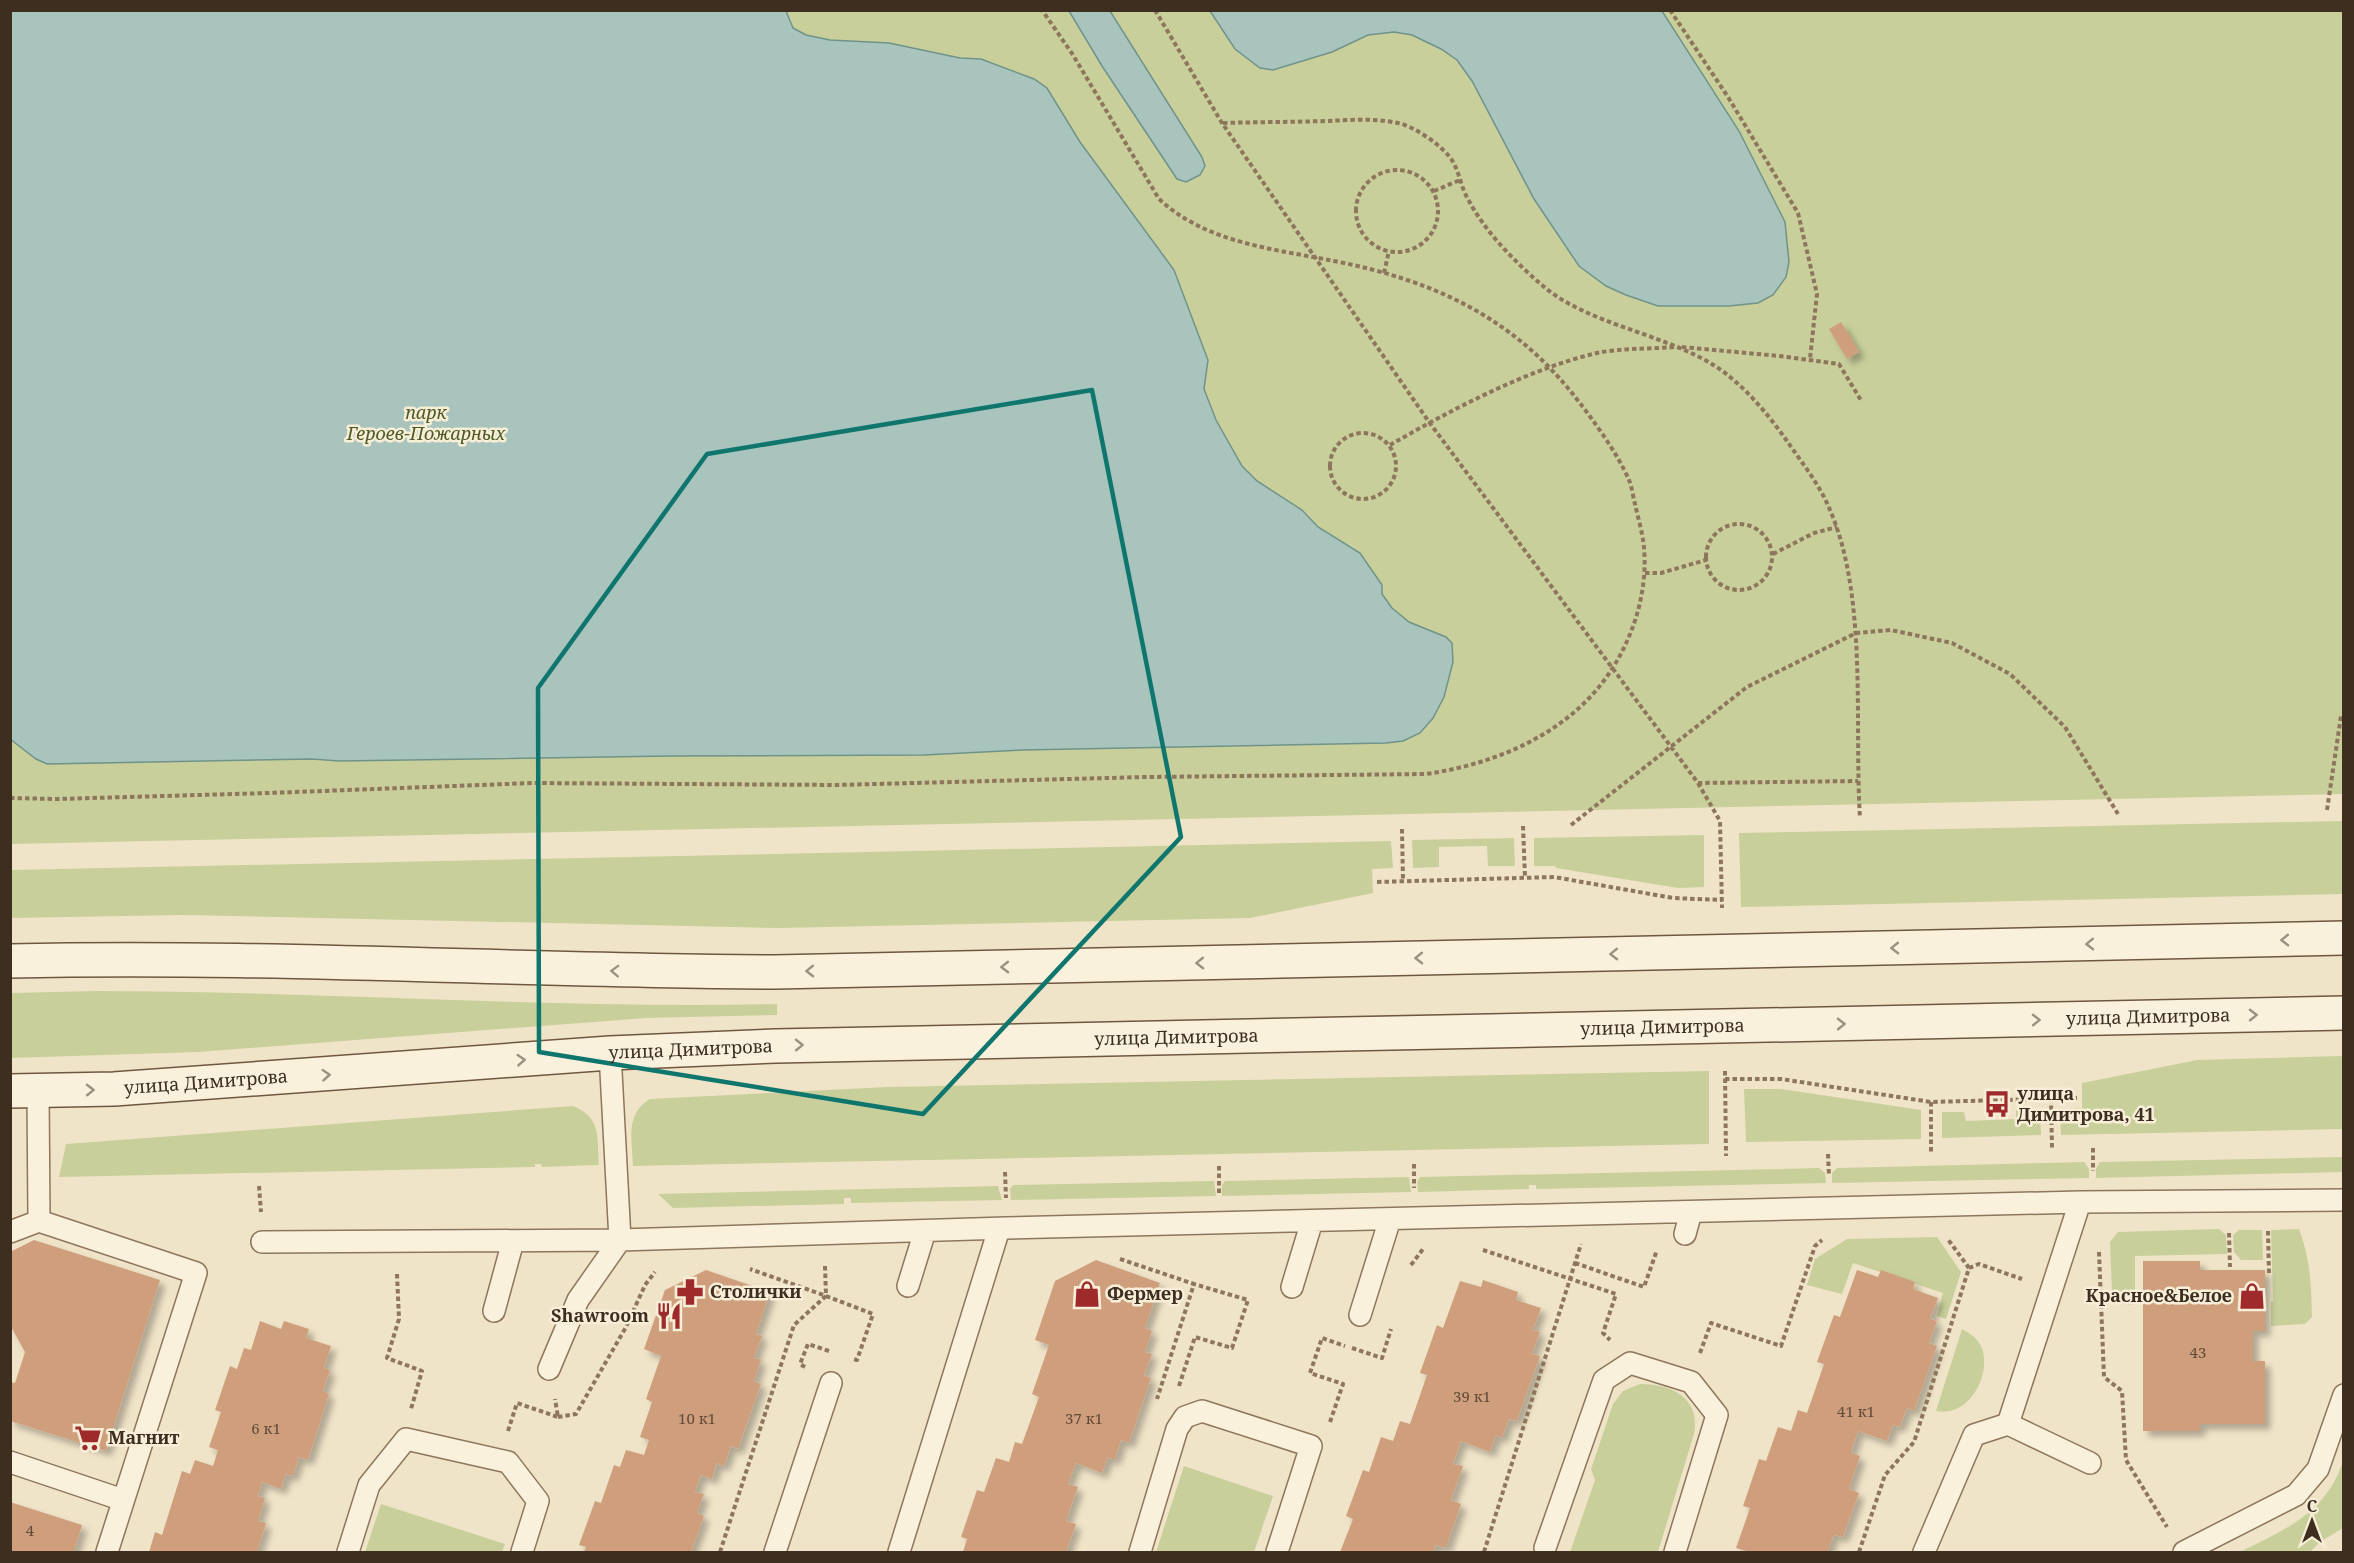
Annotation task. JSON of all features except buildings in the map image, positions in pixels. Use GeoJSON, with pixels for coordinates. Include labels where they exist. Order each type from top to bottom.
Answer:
{"type":"FeatureCollection","features":[{"type":"Feature","properties":{"kind":"street"},"geometry":{"type":"LineString","coordinates":[[10,961],[223,959],[636,971],[775,972],[2343,938]]}},
{"type":"Feature","properties":{"kind":"street","name":"улица Димитрова"},"geometry":{"type":"LineString","coordinates":[[24,1091],[126,1089],[610,1053],[788,1045],[2343,1013]]}},
{"type":"Feature","properties":{"kind":"lane"},"geometry":{"type":"LineString","coordinates":[[549,1369],[578,1300],[620,1240],[610,1053]]}},
{"type":"Feature","properties":{"kind":"lane"},"geometry":{"type":"LineString","coordinates":[[24,1091],[39,1221]]}},
{"type":"Feature","properties":{"kind":"lane"},"geometry":{"type":"LineString","coordinates":[[262,1242],[620,1240],[2080,1202],[2343,1200]]}},
{"type":"Feature","properties":{"kind":"lane"},"geometry":{"type":"LineString","coordinates":[[2008,1424],[2080,1202]]}},
{"type":"Feature","properties":{"kind":"lane"},"geometry":{"type":"LineString","coordinates":[[1685,1234],[1691,1212]]}},
{"type":"Feature","properties":{"kind":"lane"},"geometry":{"type":"LineString","coordinates":[[1360,1315],[1390,1219]]}},
{"type":"Feature","properties":{"kind":"lane"},"geometry":{"type":"LineString","coordinates":[[10,1232],[39,1221],[196,1273],[106,1552]]}},
{"type":"Feature","properties":{"kind":"lane"},"geometry":{"type":"LineString","coordinates":[[1292,1287],[1312,1221]]}},
{"type":"Feature","properties":{"kind":"lane"},"geometry":{"type":"LineString","coordinates":[[899,1552],[999,1229]]}},
{"type":"Feature","properties":{"kind":"lane"},"geometry":{"type":"LineString","coordinates":[[908,1286],[925,1231]]}},
{"type":"Feature","properties":{"kind":"lane"},"geometry":{"type":"LineString","coordinates":[[494,1311],[513,1242]]}},
{"type":"Feature","properties":{"kind":"lane"},"geometry":{"type":"LineString","coordinates":[[1545,1548],[1604,1380],[1630,1363],[1691,1382],[1717,1415],[1675,1552]]}},
{"type":"Feature","properties":{"kind":"lane"},"geometry":{"type":"LineString","coordinates":[[775,1552],[831,1383]]}},
{"type":"Feature","properties":{"kind":"lane"},"geometry":{"type":"LineString","coordinates":[[2184,1552],[2296,1495],[2318,1469],[2343,1395]]}},
{"type":"Feature","properties":{"kind":"lane"},"geometry":{"type":"LineString","coordinates":[[1140,1552],[1177,1429],[1185,1417],[1202,1411],[1311,1446],[1277,1552]]}},
{"type":"Feature","properties":{"kind":"lane"},"geometry":{"type":"LineString","coordinates":[[1924,1552],[1974,1435],[2008,1424],[2090,1463]]}},
{"type":"Feature","properties":{"kind":"lane"},"geometry":{"type":"LineString","coordinates":[[348,1552],[369,1485],[406,1439],[508,1462],[538,1501],[522,1552]]}},
{"type":"Feature","properties":{"kind":"lane"},"geometry":{"type":"LineString","coordinates":[[10,1462],[123,1500]]}},
{"type":"Feature","properties":{"kind":"path"},"geometry":{"type":"LineString","coordinates":[[10,798],[57,799],[532,783],[837,785],[1146,777],[1426,774],[1454,770],[1524,745],[1554,729],[1578,711],[1612,670],[1619,658],[1632,630],[1645,573],[1644,547],[1630,481],[1592,418],[1551,368],[1491,319],[1458,300],[1426,285],[1384,273],[1237,240],[1187,220],[1172,211],[1159,199],[1073,55],[1042,10]]}},
{"type":"Feature","properties":{"kind":"path"},"geometry":{"type":"LineString","coordinates":[[1155,10],[1222,123],[1429,423],[1698,783],[1720,821],[1722,908]]}},
{"type":"Feature","properties":{"kind":"path"},"geometry":{"type":"LineString","coordinates":[[1670,10],[1728,97],[1798,213],[1817,294],[1810,359]]}},
{"type":"Feature","properties":{"kind":"path"},"geometry":{"type":"LineString","coordinates":[[1222,123],[1373,120],[1400,123],[1414,129],[1447,154],[1479,218],[1506,249],[1558,298],[1678,347],[1716,366],[1746,391],[1809,472],[1830,508],[1837,527],[1848,574],[1856,633],[1860,818]]}},
{"type":"Feature","properties":{"kind":"path"},"geometry":{"type":"LineString","coordinates":[[1386,170],[1405,170],[1422,177],[1434,191],[1438,209],[1435,227],[1424,242],[1408,251],[1389,251],[1372,244],[1360,230],[1356,212],[1359,194],[1370,179],[1386,170]]}},
{"type":"Feature","properties":{"kind":"path"},"geometry":{"type":"LineString","coordinates":[[1434,191],[1460,180]]}},
{"type":"Feature","properties":{"kind":"path"},"geometry":{"type":"LineString","coordinates":[[1384,273],[1389,251]]}},
{"type":"Feature","properties":{"kind":"path"},"geometry":{"type":"LineString","coordinates":[[1390,445],[1491,392],[1551,368],[1598,353],[1678,347],[1810,359],[1839,364],[1862,402]]}},
{"type":"Feature","properties":{"kind":"path"},"geometry":{"type":"LineString","coordinates":[[1361,432],[1377,435],[1390,445],[1396,460],[1395,476],[1387,490],[1373,498],[1356,499],[1342,491],[1332,479],[1329,463],[1334,447],[1346,436],[1361,432]]}},
{"type":"Feature","properties":{"kind":"path"},"geometry":{"type":"LineString","coordinates":[[1744,523],[1758,528],[1768,539],[1773,554],[1771,568],[1763,581],[1750,589],[1735,590],[1721,585],[1710,574],[1706,560],[1707,546],[1716,533],[1728,525],[1744,523]]}},
{"type":"Feature","properties":{"kind":"path"},"geometry":{"type":"LineString","coordinates":[[1773,554],[1814,533],[1837,527]]}},
{"type":"Feature","properties":{"kind":"path"},"geometry":{"type":"LineString","coordinates":[[1645,573],[1661,573],[1706,560]]}},
{"type":"Feature","properties":{"kind":"path"},"geometry":{"type":"LineString","coordinates":[[1571,825],[1747,687],[1856,633],[1891,630],[1952,643],[2010,674],[2065,727],[2118,814]]}},
{"type":"Feature","properties":{"kind":"path"},"geometry":{"type":"LineString","coordinates":[[2327,810],[2342,716]]}},
{"type":"Feature","properties":{"kind":"path"},"geometry":{"type":"LineString","coordinates":[[1698,783],[1858,781]]}},
{"type":"Feature","properties":{"kind":"path"},"geometry":{"type":"LineString","coordinates":[[1523,826],[1525,877]]}},
{"type":"Feature","properties":{"kind":"path"},"geometry":{"type":"LineString","coordinates":[[1402,829],[1403,881]]}},
{"type":"Feature","properties":{"kind":"path"},"geometry":{"type":"LineString","coordinates":[[1377,882],[1554,877],[1673,898],[1722,900]]}},
{"type":"Feature","properties":{"kind":"path"},"geometry":{"type":"LineString","coordinates":[[1725,1071],[1726,1156]]}},
{"type":"Feature","properties":{"kind":"path"},"geometry":{"type":"LineString","coordinates":[[1725,1079],[1781,1079],[1931,1102],[2077,1098]]}},
{"type":"Feature","properties":{"kind":"path"},"geometry":{"type":"LineString","coordinates":[[2051,1098],[2052,1148]]}},
{"type":"Feature","properties":{"kind":"path"},"geometry":{"type":"LineString","coordinates":[[1931,1102],[1931,1152]]}},
{"type":"Feature","properties":{"kind":"path"},"geometry":{"type":"LineString","coordinates":[[2080,1202],[2095,1216],[2105,1231],[2099,1242],[2104,1377],[2122,1392],[2126,1460],[2171,1534]]}},
{"type":"Feature","properties":{"kind":"path"},"geometry":{"type":"LineString","coordinates":[[1708,1329],[1711,1323],[1781,1346],[1815,1246],[1830,1233],[1830,1208]]}},
{"type":"Feature","properties":{"kind":"path"},"geometry":{"type":"LineString","coordinates":[[1575,1263],[1644,1287],[1669,1212]]}},
{"type":"Feature","properties":{"kind":"path"},"geometry":{"type":"LineString","coordinates":[[1484,1552],[1590,1214]]}},
{"type":"Feature","properties":{"kind":"path"},"geometry":{"type":"LineString","coordinates":[[2229,1223],[2230,1267]]}},
{"type":"Feature","properties":{"kind":"path"},"geometry":{"type":"LineString","coordinates":[[2268,1223],[2269,1275]]}},
{"type":"Feature","properties":{"kind":"path"},"geometry":{"type":"LineString","coordinates":[[1942,1231],[1968,1268]]}},
{"type":"Feature","properties":{"kind":"path"},"geometry":{"type":"LineString","coordinates":[[720,1552],[794,1325],[826,1296],[825,1234]]}},
{"type":"Feature","properties":{"kind":"path"},"geometry":{"type":"LineString","coordinates":[[395,1243],[399,1319],[387,1358],[422,1371],[410,1411],[406,1439]]}},
{"type":"Feature","properties":{"kind":"path"},"geometry":{"type":"LineString","coordinates":[[1410,1266],[1425,1247]]}},
{"type":"Feature","properties":{"kind":"path"},"geometry":{"type":"LineString","coordinates":[[1474,1247],[1616,1293],[1603,1333],[1630,1363]]}},
{"type":"Feature","properties":{"kind":"path"},"geometry":{"type":"LineString","coordinates":[[1119,1259],[1248,1300],[1232,1348],[1196,1337],[1178,1392],[1185,1417]]}},
{"type":"Feature","properties":{"kind":"path"},"geometry":{"type":"LineString","coordinates":[[558,1417],[576,1414],[626,1327],[645,1285],[660,1264]]}},
{"type":"Feature","properties":{"kind":"path"},"geometry":{"type":"LineString","coordinates":[[1968,1268],[1979,1264],[2031,1282]]}},
{"type":"Feature","properties":{"kind":"path"},"geometry":{"type":"LineString","coordinates":[[741,1266],[873,1314],[857,1360],[849,1358]]}},
{"type":"Feature","properties":{"kind":"path"},"geometry":{"type":"LineString","coordinates":[[1859,1552],[1885,1475],[1914,1442],[1968,1268]]}},
{"type":"Feature","properties":{"kind":"path"},"geometry":{"type":"LineString","coordinates":[[1154,1407],[1194,1284]]}},
{"type":"Feature","properties":{"kind":"path"},"geometry":{"type":"LineString","coordinates":[[1342,1388],[1343,1384],[1310,1372],[1322,1338],[1382,1358],[1391,1327]]}},
{"type":"Feature","properties":{"kind":"path"},"geometry":{"type":"LineString","coordinates":[[806,1350],[808,1344],[829,1351]]}},
{"type":"Feature","properties":{"kind":"path"},"geometry":{"type":"LineString","coordinates":[[516,1408],[517,1403],[551,1414]]}},
{"type":"Feature","properties":{"kind":"highlighted area"},"geometry":{"type":"Polygon","coordinates":[[[1092,390],[1181,837],[923,1114],[539,1052],[538,688],[707,454],[1092,390]]]}},
{"type":"Feature","properties":{"kind":"green space","name":"парк Героев-Пожарных"},"geometry":{"type":"Polygon","coordinates":[[[10,11],[2343,11],[2343,794],[11,844],[10,11]]]}},
{"type":"Feature","properties":{"kind":"green space"},"geometry":{"type":"Polygon","coordinates":[[[2343,821],[2343,894],[1741,907],[1739,833],[2343,821]]]}},
{"type":"Feature","properties":{"kind":"green space"},"geometry":{"type":"Polygon","coordinates":[[[1704,835],[1704,887],[1678,888],[1555,866],[1534,866],[1534,838],[1704,835]]]}},
{"type":"Feature","properties":{"kind":"green space"},"geometry":{"type":"Polygon","coordinates":[[[1514,838],[1515,866],[1488,866],[1487,846],[1439,847],[1439,867],[1413,868],[1412,840],[1514,838]]]}},
{"type":"Feature","properties":{"kind":"green space"},"geometry":{"type":"Polygon","coordinates":[[[1391,841],[1393,868],[1372,869],[1373,893],[1250,918],[779,928],[183,915],[11,918],[11,870],[1391,841]]]}},
{"type":"Feature","properties":{"kind":"green space"},"geometry":{"type":"Polygon","coordinates":[[[96,991],[607,1004],[777,1004],[777,1015],[647,1018],[198,1052],[11,1058],[11,993],[96,991]]]}},
{"type":"Feature","properties":{"kind":"green space"},"geometry":{"type":"Polygon","coordinates":[[[2343,1056],[2343,1129],[2061,1135],[2060,1109],[2082,1108],[2082,1083],[2197,1060],[2343,1056]]]}},
{"type":"Feature","properties":{"kind":"green space"},"geometry":{"type":"Polygon","coordinates":[[[1709,1071],[1709,1144],[633,1166],[631,1138],[633,1120],[642,1105],[650,1099],[887,1087],[1709,1071]]]}},
{"type":"Feature","properties":{"kind":"green space"},"geometry":{"type":"Polygon","coordinates":[[[1744,1089],[1781,1089],[1921,1110],[1921,1139],[1746,1142],[1744,1089]]]}},
{"type":"Feature","properties":{"kind":"green space"},"geometry":{"type":"Polygon","coordinates":[[[573,1106],[589,1116],[593,1123],[598,1137],[599,1165],[542,1167],[541,1164],[535,1164],[535,1167],[59,1177],[66,1144],[573,1106]]]}},
{"type":"Feature","properties":{"kind":"green space"},"geometry":{"type":"Polygon","coordinates":[[[2016,1110],[2040,1110],[2041,1135],[1942,1138],[1942,1112],[1964,1112],[1966,1121],[2016,1119],[2016,1110]]]}},
{"type":"Feature","properties":{"kind":"green space"},"geometry":{"type":"Polygon","coordinates":[[[2343,1157],[2343,1172],[2096,1178],[2096,1169],[2100,1162],[2343,1157]]]}},
{"type":"Feature","properties":{"kind":"green space"},"geometry":{"type":"Polygon","coordinates":[[[2084,1162],[2089,1169],[2089,1178],[1832,1183],[1832,1173],[1837,1168],[2084,1162]]]}},
{"type":"Feature","properties":{"kind":"green space"},"geometry":{"type":"Polygon","coordinates":[[[1819,1168],[1825,1173],[1826,1183],[1536,1189],[1536,1185],[1529,1185],[1529,1189],[1418,1192],[1417,1182],[1420,1177],[1819,1168]]]}},
{"type":"Feature","properties":{"kind":"green space"},"geometry":{"type":"Polygon","coordinates":[[[1409,1177],[1411,1192],[1222,1196],[1222,1185],[1225,1181],[1409,1177]]]}},
{"type":"Feature","properties":{"kind":"green space"},"geometry":{"type":"Polygon","coordinates":[[[1214,1181],[1216,1196],[1011,1200],[1010,1189],[1013,1185],[1214,1181]]]}},
{"type":"Feature","properties":{"kind":"green space"},"geometry":{"type":"Polygon","coordinates":[[[998,1186],[1002,1200],[851,1203],[851,1198],[844,1198],[844,1204],[673,1208],[658,1194],[998,1186]]]}},
{"type":"Feature","properties":{"kind":"green space"},"geometry":{"type":"Polygon","coordinates":[[[2219,1229],[2226,1235],[2227,1254],[2135,1256],[2135,1305],[2119,1304],[2119,1294],[2112,1294],[2110,1242],[2118,1232],[2219,1229]]]}},
{"type":"Feature","properties":{"kind":"green space"},"geometry":{"type":"Polygon","coordinates":[[[2299,1229],[2308,1262],[2312,1317],[2305,1324],[2271,1326],[2271,1302],[2273,1301],[2271,1230],[2299,1229]]]}},
{"type":"Feature","properties":{"kind":"green space"},"geometry":{"type":"Polygon","coordinates":[[[2239,1230],[2262,1230],[2263,1260],[2241,1260],[2234,1252],[2233,1235],[2239,1230]]]}},
{"type":"Feature","properties":{"kind":"green space"},"geometry":{"type":"Polygon","coordinates":[[[1937,1237],[1961,1272],[1946,1319],[1937,1316],[1943,1293],[1853,1263],[1842,1294],[1807,1285],[1815,1259],[1847,1239],[1937,1237]]]}},
{"type":"Feature","properties":{"kind":"green space"},"geometry":{"type":"Polygon","coordinates":[[[1962,1329],[1980,1344],[1984,1355],[1981,1378],[1969,1400],[1960,1407],[1949,1411],[1936,1411],[1962,1329]]]}},
{"type":"Feature","properties":{"kind":"green space"},"geometry":{"type":"Polygon","coordinates":[[[1640,1384],[1663,1387],[1682,1396],[1693,1411],[1695,1422],[1694,1434],[1658,1552],[1570,1552],[1595,1480],[1591,1469],[1613,1404],[1623,1391],[1640,1384]]]}},
{"type":"Feature","properties":{"kind":"green space"},"geometry":{"type":"Polygon","coordinates":[[[2343,1461],[2343,1528],[2320,1542],[2310,1552],[2240,1552],[2288,1527],[2315,1506],[2336,1479],[2343,1461]]]}},
{"type":"Feature","properties":{"kind":"green space"},"geometry":{"type":"Polygon","coordinates":[[[1184,1466],[1273,1496],[1254,1552],[1156,1552],[1184,1466]]]}},
{"type":"Feature","properties":{"kind":"green space"},"geometry":{"type":"Polygon","coordinates":[[[381,1504],[505,1544],[502,1552],[365,1552],[381,1504]]]}},
{"type":"Feature","properties":{"kind":"water"},"geometry":{"type":"Polygon","coordinates":[[[10,11],[786,11],[793,28],[806,35],[830,40],[889,43],[960,58],[981,59],[1034,79],[1047,88],[1080,142],[1174,270],[1208,360],[1204,389],[1216,420],[1242,466],[1257,481],[1302,510],[1318,527],[1360,553],[1382,585],[1382,594],[1392,608],[1409,622],[1446,637],[1452,643],[1453,662],[1444,697],[1433,718],[1420,733],[1403,741],[1386,743],[1022,750],[924,755],[339,761],[312,759],[47,764],[36,759],[10,739],[10,11]]]}},
{"type":"Feature","properties":{"kind":"water"},"geometry":{"type":"Polygon","coordinates":[[[1069,11],[1110,11],[1202,157],[1205,166],[1200,175],[1186,182],[1177,179],[1102,66],[1069,11]]]}},
{"type":"Feature","properties":{"kind":"water"},"geometry":{"type":"Polygon","coordinates":[[[1210,11],[1662,11],[1739,131],[1785,222],[1789,262],[1786,277],[1773,295],[1758,303],[1729,306],[1658,306],[1606,286],[1579,266],[1534,199],[1472,81],[1457,60],[1441,49],[1412,35],[1394,32],[1368,35],[1332,52],[1273,70],[1260,68],[1235,49],[1210,11]]]}},
{"type":"Feature","properties":{"kind":"place","name":"улица Димитрова, 41"},"geometry":{"type":"Point","coordinates":[1997,1104]}},
{"type":"Feature","properties":{"kind":"place","name":"Столички"},"geometry":{"type":"Point","coordinates":[690,1292]}},
{"type":"Feature","properties":{"kind":"place","name":"Фермер"},"geometry":{"type":"Point","coordinates":[1087,1294]}},
{"type":"Feature","properties":{"kind":"place","name":"Красное&Белое"},"geometry":{"type":"Point","coordinates":[2252,1296]}},
{"type":"Feature","properties":{"kind":"place","name":"Shawroom"},"geometry":{"type":"Point","coordinates":[669,1316]}},
{"type":"Feature","properties":{"kind":"place","name":"Магнит"},"geometry":{"type":"Point","coordinates":[88,1438]}}]}
